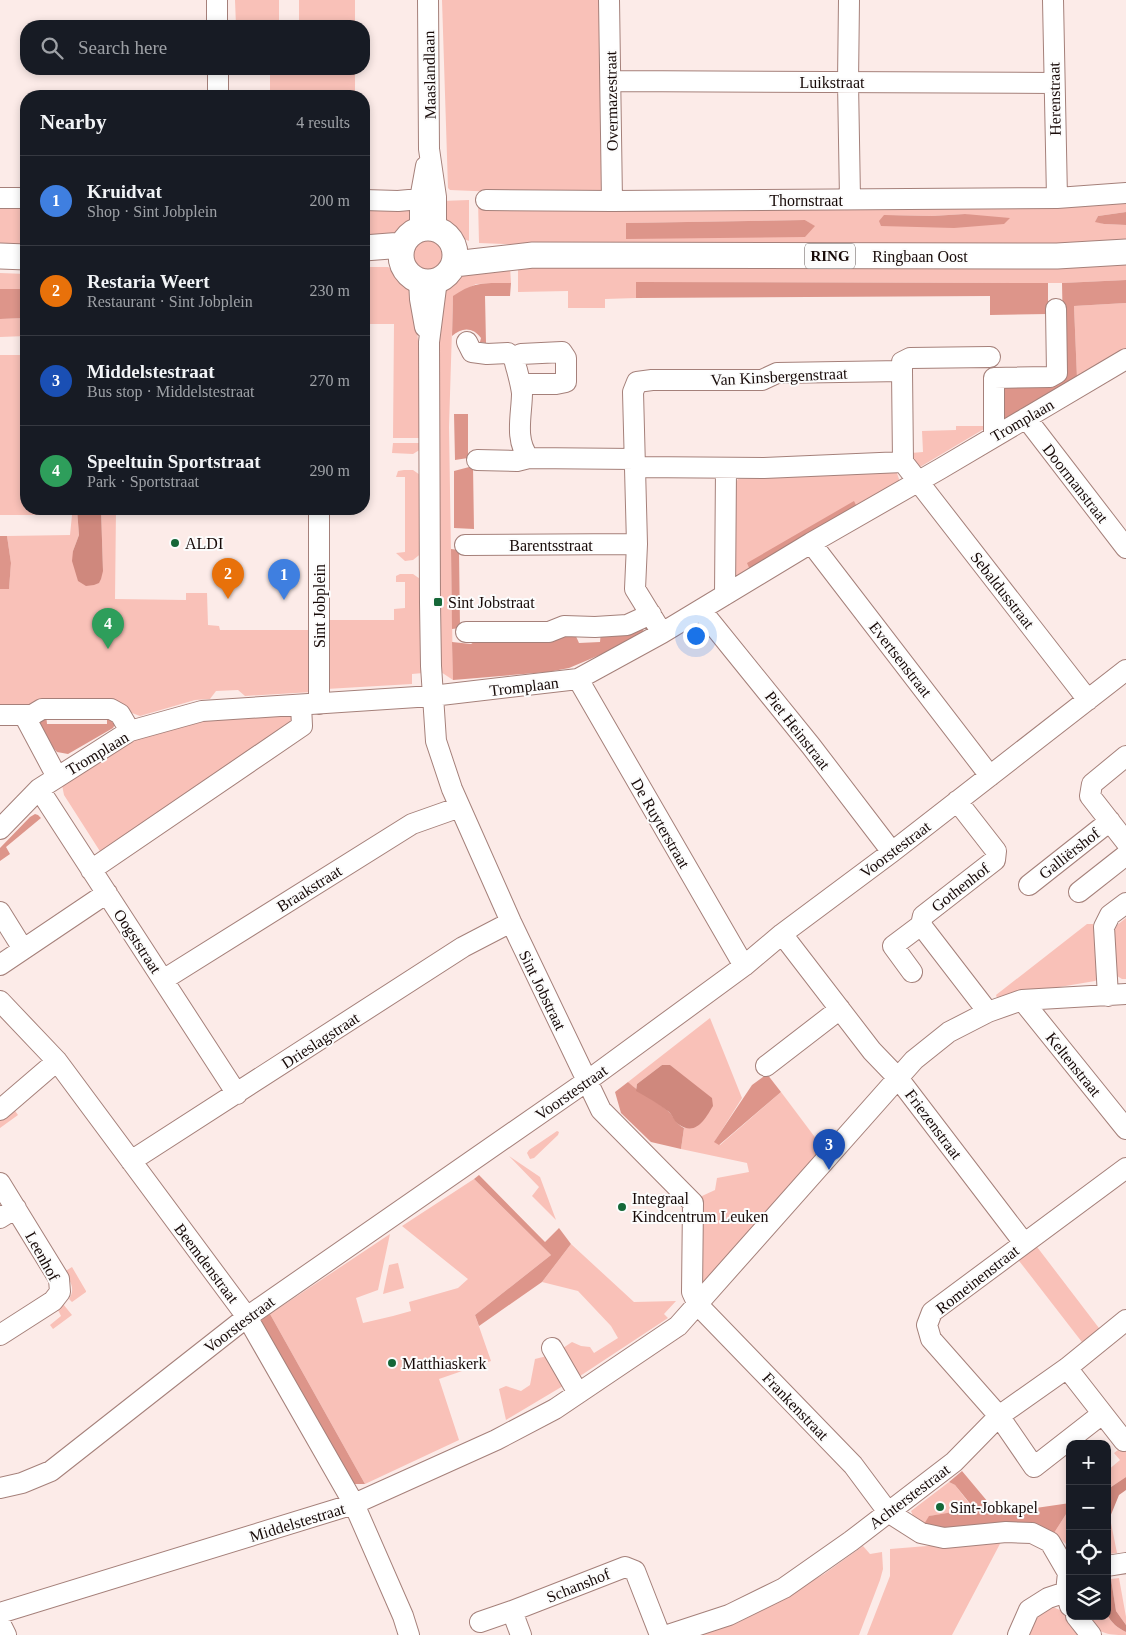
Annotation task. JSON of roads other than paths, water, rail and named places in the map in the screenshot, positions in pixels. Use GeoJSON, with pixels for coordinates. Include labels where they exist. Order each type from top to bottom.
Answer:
{"type":"FeatureCollection","features":[{"type":"Feature","properties":{"kind":"main road","name":"Ringbaan Oost"},"geometry":{"type":"LineString","coordinates":[[370,259],[496,248],[533,255],[1047,256],[1126,252]]}},
{"type":"Feature","properties":{"kind":"main road","name":"Ringbaan Oost"},"geometry":{"type":"LineString","coordinates":[[370,249],[428,254]]}},
{"type":"Feature","properties":{"kind":"main road"},"geometry":{"type":"LineString","coordinates":[[0,256],[20,257]]}},
{"type":"Feature","properties":{"kind":"street"},"geometry":{"type":"LineString","coordinates":[[217,0],[217,20]]}},
{"type":"Feature","properties":{"kind":"street","name":"Maaslandlaan"},"geometry":{"type":"LineString","coordinates":[[428,0],[430,149],[436,197],[428,254]]}},
{"type":"Feature","properties":{"kind":"street","name":"Overmazestraat"},"geometry":{"type":"LineString","coordinates":[[609,0],[612,202]]}},
{"type":"Feature","properties":{"kind":"street"},"geometry":{"type":"LineString","coordinates":[[849,0],[850,199]]}},
{"type":"Feature","properties":{"kind":"street","name":"Herenstraat"},"geometry":{"type":"LineString","coordinates":[[1053,0],[1057,198]]}},
{"type":"Feature","properties":{"kind":"street"},"geometry":{"type":"LineString","coordinates":[[218,75],[218,90]]}},
{"type":"Feature","properties":{"kind":"street","name":"Luikstraat"},"geometry":{"type":"LineString","coordinates":[[610,81],[1054,83]]}},
{"type":"Feature","properties":{"kind":"street","name":"Maaslandlaan"},"geometry":{"type":"LineString","coordinates":[[428,254],[420,199],[430,149]]}},
{"type":"Feature","properties":{"kind":"street","name":"Thornstraat"},"geometry":{"type":"LineString","coordinates":[[486,200],[612,202],[1057,198],[1126,193]]}},
{"type":"Feature","properties":{"kind":"street"},"geometry":{"type":"LineString","coordinates":[[0,198],[20,198]]}},
{"type":"Feature","properties":{"kind":"street"},"geometry":{"type":"LineString","coordinates":[[370,200],[420,199]]}},
{"type":"Feature","properties":{"kind":"street","name":"Sint Jobstraat"},"geometry":{"type":"LineString","coordinates":[[428,254],[422,310],[429,342],[429,568],[432,696],[436,741],[452,789],[510,922],[601,1110],[693,1203],[692,1292],[698,1305]]}},
{"type":"Feature","properties":{"kind":"street"},"geometry":{"type":"LineString","coordinates":[[994,436],[994,378],[1050,377],[1057,373],[1056,309]]}},
{"type":"Feature","properties":{"kind":"street"},"geometry":{"type":"LineString","coordinates":[[467,342],[472,352],[486,354],[508,353],[514,358],[521,384],[520,443],[523,451],[529,458]]}},
{"type":"Feature","properties":{"kind":"street"},"geometry":{"type":"LineString","coordinates":[[514,358],[521,354],[562,352],[566,358],[566,382],[556,384],[521,384]]}},
{"type":"Feature","properties":{"kind":"street"},"geometry":{"type":"LineString","coordinates":[[918,482],[903,462],[902,362],[910,358],[990,357]]}},
{"type":"Feature","properties":{"kind":"street","name":"Tromplaan"},"geometry":{"type":"LineString","coordinates":[[0,829],[39,789],[130,731],[202,711],[432,696],[578,679],[662,633],[811,543],[1126,359]]}},
{"type":"Feature","properties":{"kind":"street","name":"Van Kinsbergenstraat"},"geometry":{"type":"LineString","coordinates":[[662,633],[635,589],[637,544],[633,392],[637,382],[652,380],[762,380],[777,373],[902,371]]}},
{"type":"Feature","properties":{"kind":"street","name":"Doormanstraat"},"geometry":{"type":"LineString","coordinates":[[1026,418],[1126,548]]}},
{"type":"Feature","properties":{"kind":"street"},"geometry":{"type":"LineString","coordinates":[[476,460],[517,460],[529,458],[726,469],[903,462]]}},
{"type":"Feature","properties":{"kind":"street"},"geometry":{"type":"LineString","coordinates":[[725,595],[726,469]]}},
{"type":"Feature","properties":{"kind":"street","name":"Sebaldusstraat"},"geometry":{"type":"LineString","coordinates":[[918,482],[1088,700]]}},
{"type":"Feature","properties":{"kind":"street","name":"Sint Jobplein"},"geometry":{"type":"LineString","coordinates":[[310,704],[320,515]]}},
{"type":"Feature","properties":{"kind":"street","name":"Evertsenstraat"},"geometry":{"type":"LineString","coordinates":[[811,543],[990,776]]}},
{"type":"Feature","properties":{"kind":"street","name":"Barentsstraat"},"geometry":{"type":"LineString","coordinates":[[465,545],[637,544]]}},
{"type":"Feature","properties":{"kind":"street","name":"Piet Heinstraat"},"geometry":{"type":"LineString","coordinates":[[701,610],[811,746],[892,852]]}},
{"type":"Feature","properties":{"kind":"street"},"geometry":{"type":"LineString","coordinates":[[466,632],[549,632],[564,626],[627,625],[650,614]]}},
{"type":"Feature","properties":{"kind":"street","name":"Voorstestraat"},"geometry":{"type":"LineString","coordinates":[[0,1488],[22,1483],[51,1471],[247,1317],[587,1081],[744,966],[782,934],[892,852],[1126,671]]}},
{"type":"Feature","properties":{"kind":"street","name":"De Ruyterstraat"},"geometry":{"type":"LineString","coordinates":[[578,679],[744,966]]}},
{"type":"Feature","properties":{"kind":"street"},"geometry":{"type":"LineString","coordinates":[[91,870],[302,726],[310,704]]}},
{"type":"Feature","properties":{"kind":"street"},"geometry":{"type":"LineString","coordinates":[[0,715],[32,715],[42,708],[111,709],[120,714],[130,731]]}},
{"type":"Feature","properties":{"kind":"street"},"geometry":{"type":"LineString","coordinates":[[24,715],[57,777]]}},
{"type":"Feature","properties":{"kind":"street","name":"Galliërshof"},"geometry":{"type":"LineString","coordinates":[[1126,756],[1092,784],[1090,796],[1126,842]]}},
{"type":"Feature","properties":{"kind":"street","name":"Oogststraat"},"geometry":{"type":"LineString","coordinates":[[39,789],[237,1094]]}},
{"type":"Feature","properties":{"kind":"street","name":"Gothenhof"},"geometry":{"type":"LineString","coordinates":[[912,972],[893,946],[921,925],[923,916],[995,860],[996,851],[957,801]]}},
{"type":"Feature","properties":{"kind":"street","name":"Braakstraat"},"geometry":{"type":"LineString","coordinates":[[163,980],[412,824],[460,806]]}},
{"type":"Feature","properties":{"kind":"street","name":"Galliërshof"},"geometry":{"type":"LineString","coordinates":[[1029,884],[1110,821]]}},
{"type":"Feature","properties":{"kind":"street"},"geometry":{"type":"LineString","coordinates":[[1079,892],[1126,855]]}},
{"type":"Feature","properties":{"kind":"street"},"geometry":{"type":"LineString","coordinates":[[0,965],[107,893]]}},
{"type":"Feature","properties":{"kind":"street"},"geometry":{"type":"LineString","coordinates":[[1117,995],[1104,927],[1110,916],[1126,903]]}},
{"type":"Feature","properties":{"kind":"street"},"geometry":{"type":"LineString","coordinates":[[0,912],[24,949]]}},
{"type":"Feature","properties":{"kind":"street","name":"Drieslagstraat"},"geometry":{"type":"LineString","coordinates":[[131,1161],[463,947],[510,922]]}},
{"type":"Feature","properties":{"kind":"street","name":"Gothenhof"},"geometry":{"type":"LineString","coordinates":[[921,925],[988,1012]]}},
{"type":"Feature","properties":{"kind":"street","name":"Friezenstraat"},"geometry":{"type":"LineString","coordinates":[[782,934],[872,1051],[898,1078],[1024,1243]]}},
{"type":"Feature","properties":{"kind":"street","name":"Middelstestraat"},"geometry":{"type":"LineString","coordinates":[[0,1613],[354,1504],[496,1440],[554,1409],[678,1326],[914,1060],[949,1032],[988,1012],[1022,1000],[1117,995]]}},
{"type":"Feature","properties":{"kind":"street","name":"Keltenstraat"},"geometry":{"type":"LineString","coordinates":[[1022,1000],[1126,1129]]}},
{"type":"Feature","properties":{"kind":"street","name":"Beemdenstraat"},"geometry":{"type":"LineString","coordinates":[[0,1001],[57,1061],[247,1317],[354,1504],[403,1616],[409,1635]]}},
{"type":"Feature","properties":{"kind":"street"},"geometry":{"type":"LineString","coordinates":[[766,1066],[840,1009]]}},
{"type":"Feature","properties":{"kind":"street"},"geometry":{"type":"LineString","coordinates":[[0,1110],[57,1061]]}},
{"type":"Feature","properties":{"kind":"street","name":"Romeinenstraat"},"geometry":{"type":"LineString","coordinates":[[1102,1414],[1034,1467],[999,1416],[931,1339],[927,1325],[932,1312],[1126,1168]]}},
{"type":"Feature","properties":{"kind":"street","name":"Leenhof"},"geometry":{"type":"LineString","coordinates":[[0,1183],[8,1213],[59,1279],[60,1292],[53,1301],[0,1335]]}},
{"type":"Feature","properties":{"kind":"street","name":"Frankenstraat"},"geometry":{"type":"LineString","coordinates":[[698,1305],[854,1466],[888,1512]]}},
{"type":"Feature","properties":{"kind":"street","name":"Achterstestraat"},"geometry":{"type":"LineString","coordinates":[[668,1635],[729,1615],[784,1588],[851,1541],[954,1462],[999,1416],[1067,1368],[1126,1320]]}},
{"type":"Feature","properties":{"kind":"street"},"geometry":{"type":"LineString","coordinates":[[552,1348],[578,1393]]}},
{"type":"Feature","properties":{"kind":"street"},"geometry":{"type":"LineString","coordinates":[[1067,1368],[1124,1441]]}},
{"type":"Feature","properties":{"kind":"street"},"geometry":{"type":"LineString","coordinates":[[888,1512],[921,1533],[944,1538],[1006,1532],[1032,1533],[1050,1542],[1066,1581]]}},
{"type":"Feature","properties":{"kind":"street"},"geometry":{"type":"LineString","coordinates":[[1111,1565],[1126,1563]]}},
{"type":"Feature","properties":{"kind":"street","name":"Schanshof"},"geometry":{"type":"LineString","coordinates":[[480,1622],[625,1567],[635,1571],[660,1635]]}},
{"type":"Feature","properties":{"kind":"street"},"geometry":{"type":"LineString","coordinates":[[1018,1635],[1029,1610],[1066,1587]]}},
{"type":"Feature","properties":{"kind":"street"},"geometry":{"type":"LineString","coordinates":[[512,1611],[521,1635]]}},
{"type":"Feature","properties":{"kind":"street"},"geometry":{"type":"LineString","coordinates":[[1079,1620],[1091,1635]]}},
{"type":"Feature","properties":{"kind":"street"},"geometry":{"type":"LineString","coordinates":[[0,1623],[6,1635]]}},
{"type":"Feature","properties":{"kind":"place","name":"ALDI"},"geometry":{"type":"Point","coordinates":[175,543]}},
{"type":"Feature","properties":{"kind":"place","name":"Restaria Weert"},"geometry":{"type":"Point","coordinates":[228,599]}},
{"type":"Feature","properties":{"kind":"place","name":"Kruidvat"},"geometry":{"type":"Point","coordinates":[284,600]}},
{"type":"Feature","properties":{"kind":"place","name":"Sint Jobstraat"},"geometry":{"type":"Point","coordinates":[438,602]}},
{"type":"Feature","properties":{"kind":"place","name":"Speeltuin Sportstraat"},"geometry":{"type":"Point","coordinates":[108,649]}},
{"type":"Feature","properties":{"kind":"place","name":"Middelstestraat"},"geometry":{"type":"Point","coordinates":[829,1170]}},
{"type":"Feature","properties":{"kind":"place","name":"Integraal Kindcentrum Leuken"},"geometry":{"type":"Point","coordinates":[622,1207]}},
{"type":"Feature","properties":{"kind":"place","name":"Matthiaskerk"},"geometry":{"type":"Point","coordinates":[392,1363]}},
{"type":"Feature","properties":{"kind":"place","name":"Sint-Jobkapel"},"geometry":{"type":"Point","coordinates":[940,1507]}}]}
